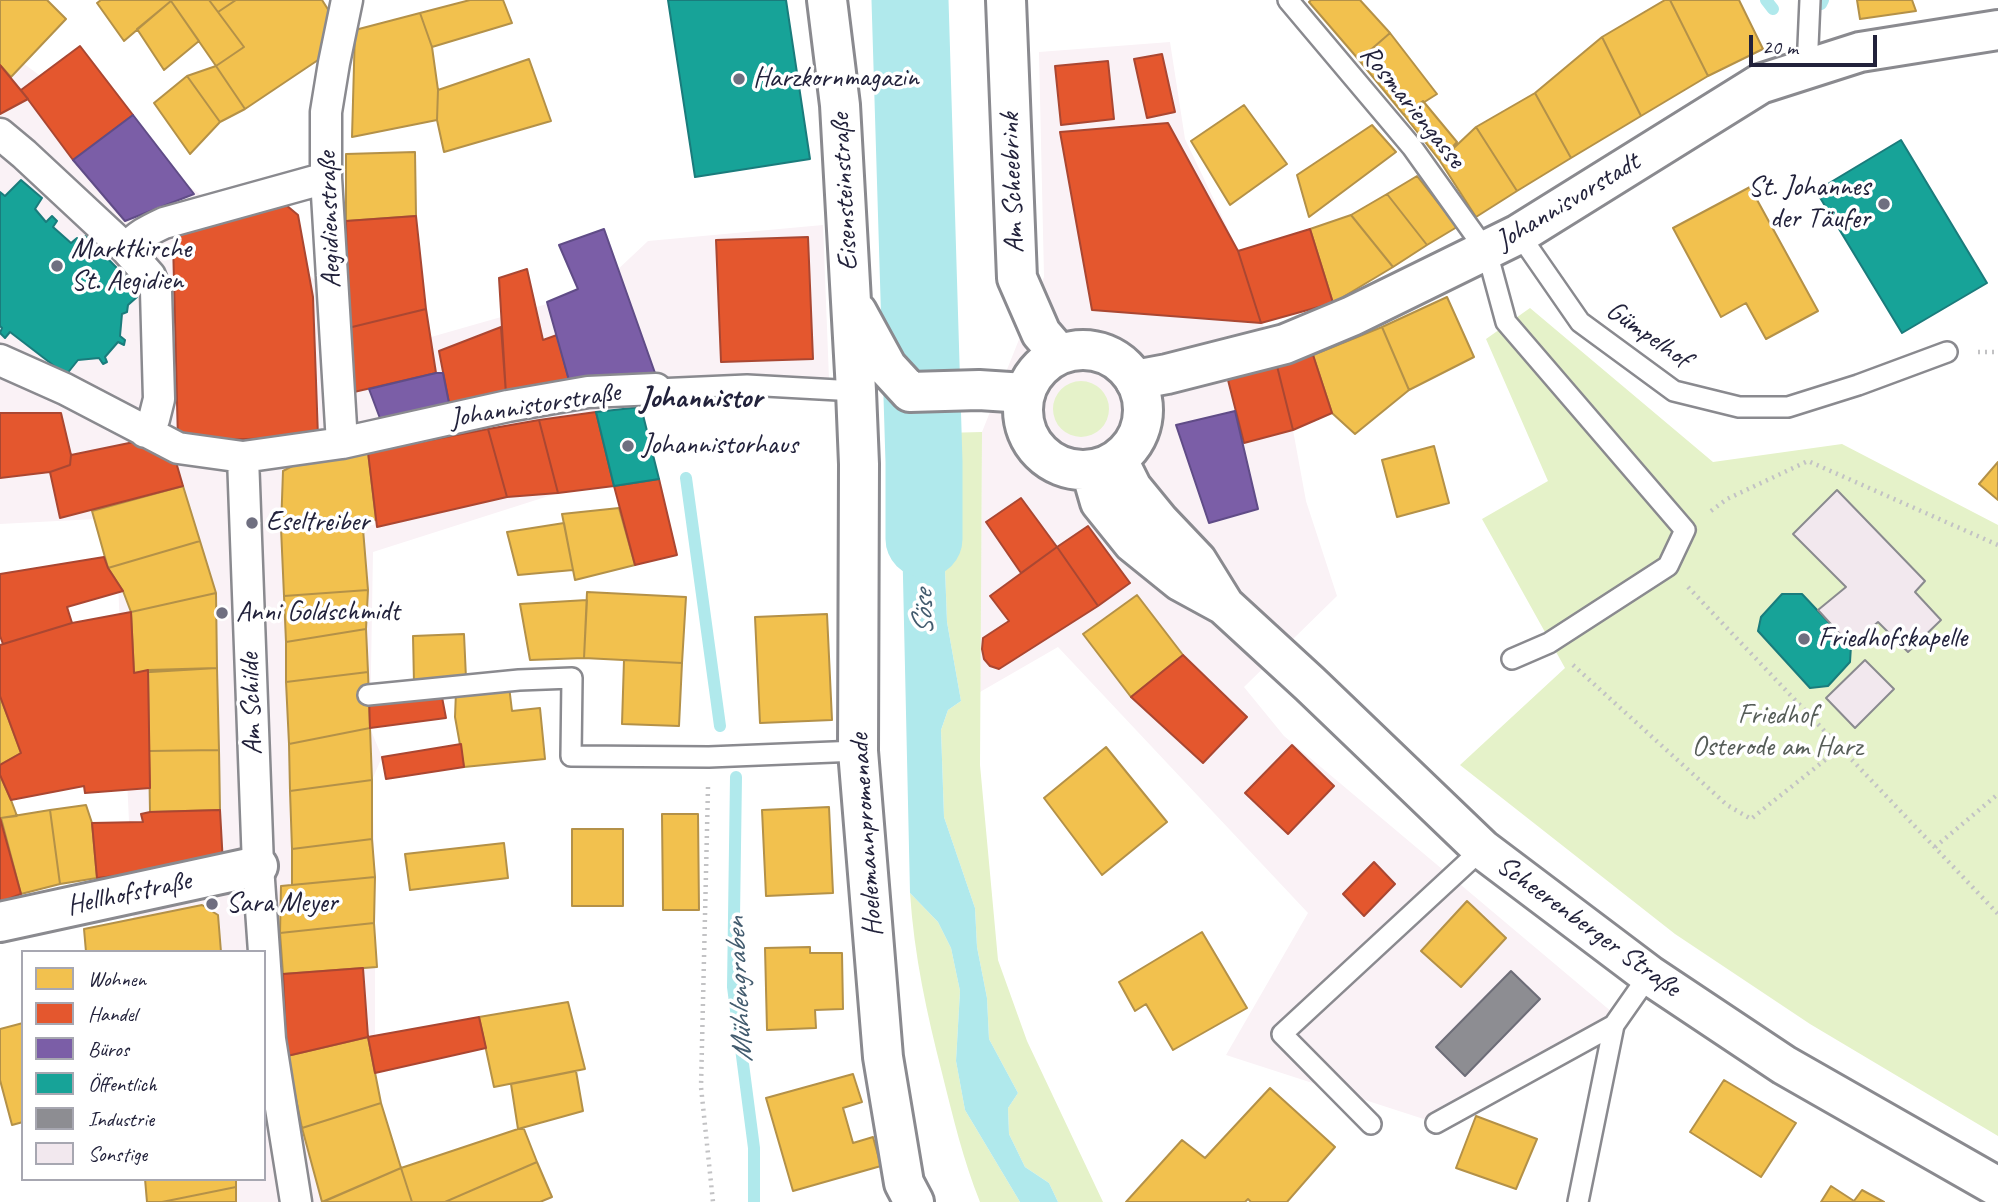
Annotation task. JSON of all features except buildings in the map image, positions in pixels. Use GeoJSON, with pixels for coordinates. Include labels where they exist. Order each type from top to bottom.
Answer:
{"type":"FeatureCollection","features":[{"type":"Feature","properties":{"kind":"street","name":"Aegidienstraße"},"geometry":{"type":"LineString","coordinates":[[342,443],[326,178],[326,113],[347,0]]}},
{"type":"Feature","properties":{"kind":"street","name":"Eisensteinstraße"},"geometry":{"type":"LineString","coordinates":[[827,0],[841,118],[856,391]]}},
{"type":"Feature","properties":{"kind":"street","name":"Am Scheebrink"},"geometry":{"type":"LineString","coordinates":[[1006,0],[1017,278],[1041,333],[1059,354]]}},
{"type":"Feature","properties":{"kind":"street","name":"Johannisvorstadt"},"geometry":{"type":"LineString","coordinates":[[1136,380],[1284,344],[1352,316],[1503,243],[1760,84],[1860,52],[1998,30]]}},
{"type":"Feature","properties":{"kind":"street"},"geometry":{"type":"LineString","coordinates":[[0,134],[126,249],[149,276],[156,291],[159,399],[154,419],[145,432]]}},
{"type":"Feature","properties":{"kind":"street"},"geometry":{"type":"LineString","coordinates":[[126,249],[135,239],[164,223],[326,178]]}},
{"type":"Feature","properties":{"kind":"street","name":"Eisensteinstraße"},"geometry":{"type":"LineString","coordinates":[[851,301],[887,368],[910,392]]}},
{"type":"Feature","properties":{"kind":"street"},"geometry":{"type":"LineString","coordinates":[[1076,349],[1093,350],[1110,356],[1125,366],[1136,380],[1143,401],[1143,424],[1134,444],[1105,466],[1071,470],[1052,463],[1037,450],[1026,433],[1022,413],[1024,393],[1037,370],[1059,354],[1076,349]]}},
{"type":"Feature","properties":{"kind":"street","name":"Johannistorstraße"},"geometry":{"type":"LineString","coordinates":[[0,360],[65,389],[178,448],[243,457],[342,443],[535,401],[588,393],[656,389]]}},
{"type":"Feature","properties":{"kind":"street"},"geometry":{"type":"LineString","coordinates":[[910,392],[979,390],[1024,393]]}},
{"type":"Feature","properties":{"kind":"street","name":"Hoelemannpromenade"},"geometry":{"type":"LineString","coordinates":[[856,391],[859,464],[858,751],[883,1057],[904,1183],[914,1202]]}},
{"type":"Feature","properties":{"kind":"street","name":"Hoelemannpromenade"},"geometry":{"type":"LineString","coordinates":[[859,464],[885,414],[910,392]]}},
{"type":"Feature","properties":{"kind":"street","name":"Am Schilde"},"geometry":{"type":"LineString","coordinates":[[243,457],[258,866],[264,950]]}},
{"type":"Feature","properties":{"kind":"street","name":"Scheerenberger Straße"},"geometry":{"type":"LineString","coordinates":[[1105,466],[1100,502],[1133,543],[1180,582],[1224,605],[1482,849],[1650,975],[1784,1065],[1998,1187]]}},
{"type":"Feature","properties":{"kind":"street","name":"Hellhofstraße"},"geometry":{"type":"LineString","coordinates":[[0,922],[258,866]]}},
{"type":"Feature","properties":{"kind":"street","name":"Am Schilde"},"geometry":{"type":"LineString","coordinates":[[266,981],[270,1038],[296,1202]]}},
{"type":"Feature","properties":{"kind":"lane","name":"Rosmariengasse"},"geometry":{"type":"LineString","coordinates":[[1288,0],[1412,147],[1503,243]]}},
{"type":"Feature","properties":{"kind":"lane"},"geometry":{"type":"LineString","coordinates":[[1807,69],[1810,0]]}},
{"type":"Feature","properties":{"kind":"lane","name":"Gümpelhof"},"geometry":{"type":"LineString","coordinates":[[1503,243],[1580,322],[1674,391],[1739,407],[1788,407],[1947,352]]}},
{"type":"Feature","properties":{"kind":"lane"},"geometry":{"type":"LineString","coordinates":[[1503,243],[1506,322],[1685,530],[1668,566],[1549,643],[1512,659]]}},
{"type":"Feature","properties":{"kind":"lane","name":"Johannistorstraße"},"geometry":{"type":"LineString","coordinates":[[656,389],[747,385],[856,391]]}},
{"type":"Feature","properties":{"kind":"lane"},"geometry":{"type":"LineString","coordinates":[[368,695],[519,680],[572,678],[571,756],[709,757],[858,751]]}},
{"type":"Feature","properties":{"kind":"lane"},"geometry":{"type":"LineString","coordinates":[[1371,1124],[1282,1034],[1482,849]]}},
{"type":"Feature","properties":{"kind":"lane"},"geometry":{"type":"LineString","coordinates":[[1578,1202],[1614,1025],[1650,975]]}},
{"type":"Feature","properties":{"kind":"lane"},"geometry":{"type":"LineString","coordinates":[[1436,1123],[1614,1025]]}},
{"type":"Feature","properties":{"kind":"path"},"geometry":{"type":"LineString","coordinates":[[1685,530],[1727,499],[1808,461],[1998,545]]}},
{"type":"Feature","properties":{"kind":"path"},"geometry":{"type":"LineString","coordinates":[[1668,566],[1998,914]]}},
{"type":"Feature","properties":{"kind":"path"},"geometry":{"type":"LineString","coordinates":[[1549,643],[1727,805],[1751,819],[1840,748]]}},
{"type":"Feature","properties":{"kind":"path"},"geometry":{"type":"LineString","coordinates":[[709,757],[701,1087],[713,1202]]}},
{"type":"Feature","properties":{"kind":"path"},"geometry":{"type":"LineString","coordinates":[[1935,847],[1998,794]]}},
{"type":"Feature","properties":{"kind":"shaded area"},"geometry":{"type":"Polygon","coordinates":[[[1170,42],[1185,139],[1238,250],[1277,366],[1293,430],[1306,501],[1337,596],[1244,687],[1284,736],[1619,1018],[1436,1123],[1226,1055],[1308,913],[1058,647],[980,692],[982,432],[1044,277],[1039,52],[1170,42]]]}},
{"type":"Feature","properties":{"kind":"shaded area"},"geometry":{"type":"Polygon","coordinates":[[[0,46],[403,345],[596,290],[648,241],[823,225],[829,379],[607,417],[614,486],[558,493],[373,552],[370,728],[382,757],[372,780],[375,1073],[394,1183],[339,1202],[146,1202],[145,1181],[266,1181],[266,950],[135,950],[115,518],[0,524],[0,46]]]}},
{"type":"Feature","properties":{"kind":"green space","name":"Friedhof Osterode am Harz"},"geometry":{"type":"Polygon","coordinates":[[[1530,308],[1713,462],[1842,444],[1998,525],[1998,1136],[1810,1024],[1675,934],[1460,765],[1565,668],[1482,519],[1548,481],[1486,339],[1530,308]]]}},
{"type":"Feature","properties":{"kind":"green space"},"geometry":{"type":"Polygon","coordinates":[[[1081,381],[1092,383],[1101,389],[1107,398],[1107,420],[1101,429],[1092,435],[1081,437],[1070,435],[1061,429],[1055,420],[1053,409],[1055,398],[1061,389],[1070,383],[1081,381]]]}},
{"type":"Feature","properties":{"kind":"green space"},"geometry":{"type":"Polygon","coordinates":[[[982,432],[980,765],[998,960],[1027,1041],[1103,1202],[1058,1202],[1049,1183],[1025,1167],[1009,1134],[1008,1108],[1018,1093],[989,1039],[987,998],[977,947],[975,908],[944,817],[941,730],[948,710],[961,701],[947,622],[943,433],[982,432]]]}},
{"type":"Feature","properties":{"kind":"green space"},"geometry":{"type":"Polygon","coordinates":[[[910,893],[938,922],[951,948],[960,991],[956,1061],[965,1110],[1020,1202],[980,1202],[974,1186],[954,1122],[926,1006],[910,893]]]}},
{"type":"Feature","properties":{"kind":"water"},"geometry":{"type":"Polygon","coordinates":[[[917,433],[943,433],[947,622],[961,701],[948,710],[941,730],[944,817],[975,908],[977,947],[987,998],[989,1039],[1018,1093],[1008,1108],[1009,1134],[1025,1167],[1049,1183],[1058,1202],[1020,1202],[965,1110],[956,1061],[960,991],[951,948],[938,922],[910,893],[901,488],[908,486],[909,439],[917,433]]]}},
{"type":"Feature","properties":{"kind":"waterway","name":"Söse"},"geometry":{"type":"LineString","coordinates":[[910,0],[924,539]]}},
{"type":"Feature","properties":{"kind":"waterway"},"geometry":{"type":"LineString","coordinates":[[1766,0],[1773,9]]}},
{"type":"Feature","properties":{"kind":"waterway"},"geometry":{"type":"LineString","coordinates":[[1821,4],[1823,0]]}},
{"type":"Feature","properties":{"kind":"waterway","name":"Mühlengraben"},"geometry":{"type":"LineString","coordinates":[[686,478],[720,726]]}},
{"type":"Feature","properties":{"kind":"waterway","name":"Mühlengraben"},"geometry":{"type":"LineString","coordinates":[[736,777],[733,987],[754,1148],[754,1202]]}},
{"type":"Feature","properties":{"kind":"place","name":"Harzkornmagazin"},"geometry":{"type":"Point","coordinates":[739,79]}},
{"type":"Feature","properties":{"kind":"place","name":"St. Johannes der Täufer"},"geometry":{"type":"Point","coordinates":[1884,204]}},
{"type":"Feature","properties":{"kind":"place","name":"Marktkirche St. Aegidien"},"geometry":{"type":"Point","coordinates":[57,266]}},
{"type":"Feature","properties":{"kind":"place","name":"Johannistorhaus"},"geometry":{"type":"Point","coordinates":[628,446]}},
{"type":"Feature","properties":{"kind":"place","name":"Eseltreiber"},"geometry":{"type":"Point","coordinates":[252,523]}},
{"type":"Feature","properties":{"kind":"place","name":"Anni Goldschmidt"},"geometry":{"type":"Point","coordinates":[222,613]}},
{"type":"Feature","properties":{"kind":"place","name":"Friedhofskapelle"},"geometry":{"type":"Point","coordinates":[1804,639]}},
{"type":"Feature","properties":{"kind":"place","name":"Sara Meyer"},"geometry":{"type":"Point","coordinates":[212,904]}},
{"type":"Feature","properties":{"kind":"district","name":"Johannistor"},"geometry":{"type":"Point","coordinates":[701,399]}}]}
